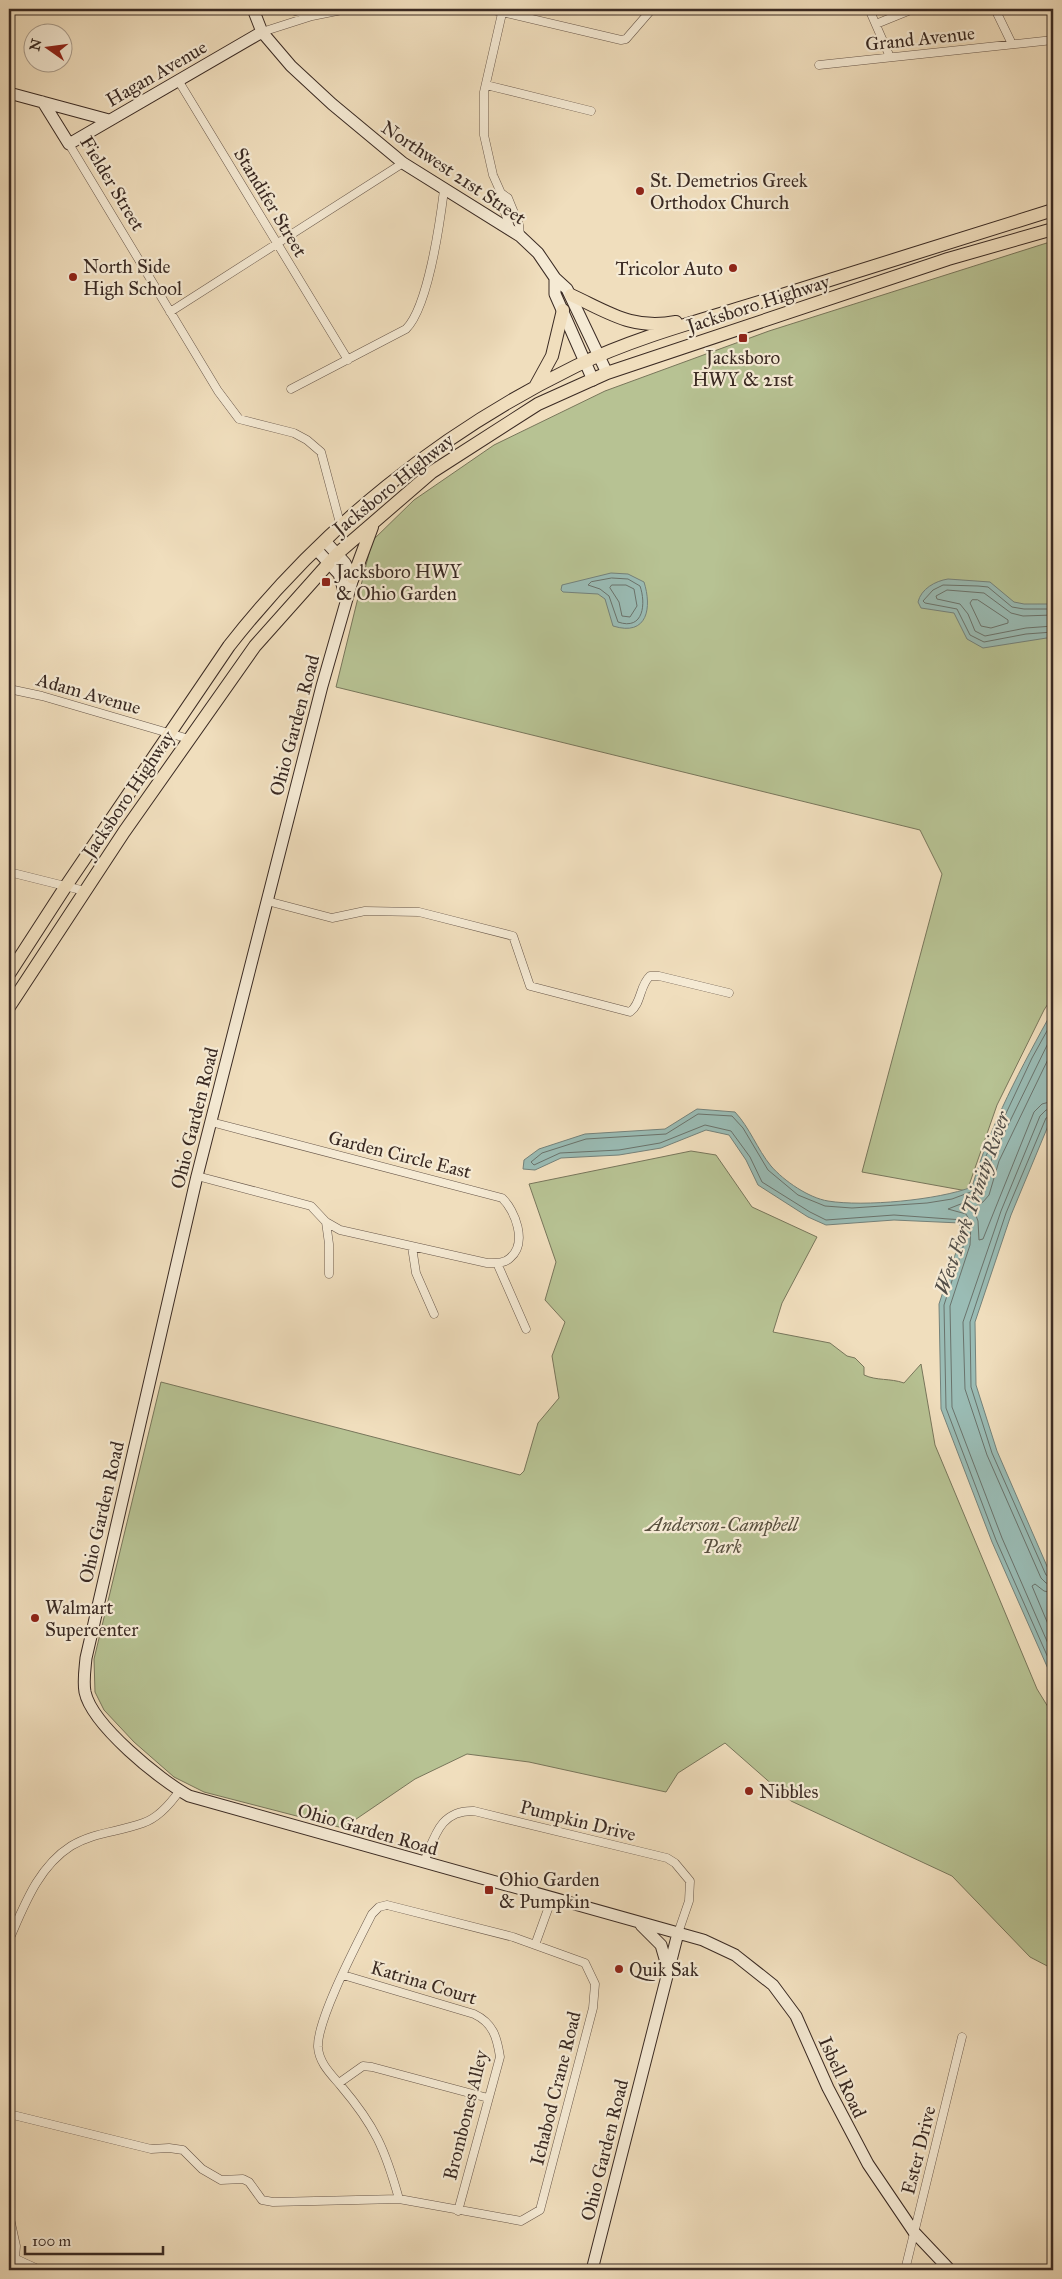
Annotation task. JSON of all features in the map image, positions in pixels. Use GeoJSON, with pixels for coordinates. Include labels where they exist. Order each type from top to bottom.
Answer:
{"type":"FeatureCollection","features":[{"type":"Feature","properties":{"kind":"main road","name":"Jacksboro Highway"},"geometry":{"type":"LineString","coordinates":[[9,974],[66,886],[229,646],[251,618],[320,545],[372,498],[468,425],[535,387],[599,356],[720,314],[1053,210]]}},
{"type":"Feature","properties":{"kind":"main road","name":"Jacksboro Highway"},"geometry":{"type":"LineString","coordinates":[[9,1007],[85,891],[255,646],[333,558],[432,472],[538,404],[608,373],[967,254],[1053,229]]}},
{"type":"Feature","properties":{"kind":"main road"},"geometry":{"type":"LineString","coordinates":[[963,238],[967,254]]}},
{"type":"Feature","properties":{"kind":"main road"},"geometry":{"type":"LineString","coordinates":[[571,296],[620,318],[644,325],[662,325],[720,314]]}},
{"type":"Feature","properties":{"kind":"main road"},"geometry":{"type":"LineString","coordinates":[[535,387],[552,356],[563,310]]}},
{"type":"Feature","properties":{"kind":"main road"},"geometry":{"type":"LineString","coordinates":[[353,578],[367,536],[374,522]]}},
{"type":"Feature","properties":{"kind":"street","name":"Northwest 21st Street"},"geometry":{"type":"LineString","coordinates":[[253,9],[262,32],[291,66],[332,104],[402,163],[515,233],[538,254],[571,296],[608,373]]}},
{"type":"Feature","properties":{"kind":"street"},"geometry":{"type":"LineString","coordinates":[[288,9],[312,16]]}},
{"type":"Feature","properties":{"kind":"street"},"geometry":{"type":"LineString","coordinates":[[262,32],[312,16],[347,9]]}},
{"type":"Feature","properties":{"kind":"street"},"geometry":{"type":"LineString","coordinates":[[489,9],[503,10],[621,40],[626,39],[652,9]]}},
{"type":"Feature","properties":{"kind":"street"},"geometry":{"type":"LineString","coordinates":[[869,9],[890,57]]}},
{"type":"Feature","properties":{"kind":"street"},"geometry":{"type":"LineString","coordinates":[[876,24],[914,9]]}},
{"type":"Feature","properties":{"kind":"street"},"geometry":{"type":"LineString","coordinates":[[995,9],[1012,44]]}},
{"type":"Feature","properties":{"kind":"street"},"geometry":{"type":"LineString","coordinates":[[503,10],[486,85],[484,135],[493,175],[501,193],[508,198],[519,225],[515,233]]}},
{"type":"Feature","properties":{"kind":"street","name":"Hagan Avenue"},"geometry":{"type":"LineString","coordinates":[[69,144],[262,32]]}},
{"type":"Feature","properties":{"kind":"street","name":"Grand Avenue"},"geometry":{"type":"LineString","coordinates":[[819,65],[1053,40]]}},
{"type":"Feature","properties":{"kind":"street","name":"Standifer Street"},"geometry":{"type":"LineString","coordinates":[[178,80],[348,360]]}},
{"type":"Feature","properties":{"kind":"street"},"geometry":{"type":"LineString","coordinates":[[486,85],[591,111]]}},
{"type":"Feature","properties":{"kind":"street"},"geometry":{"type":"LineString","coordinates":[[9,93],[109,120]]}},
{"type":"Feature","properties":{"kind":"street","name":"Fielder Street"},"geometry":{"type":"LineString","coordinates":[[43,102],[218,391],[239,419],[294,433],[307,440],[321,452],[341,527]]}},
{"type":"Feature","properties":{"kind":"street"},"geometry":{"type":"LineString","coordinates":[[170,312],[402,163]]}},
{"type":"Feature","properties":{"kind":"street"},"geometry":{"type":"LineString","coordinates":[[291,389],[406,329],[412,323],[418,310],[440,230],[444,190]]}},
{"type":"Feature","properties":{"kind":"street","name":"Northwest 21st Street"},"geometry":{"type":"LineString","coordinates":[[555,278],[555,294],[593,380]]}},
{"type":"Feature","properties":{"kind":"street"},"geometry":{"type":"LineString","coordinates":[[320,545],[353,578]]}},
{"type":"Feature","properties":{"kind":"street"},"geometry":{"type":"LineString","coordinates":[[333,558],[344,586],[346,599]]}},
{"type":"Feature","properties":{"kind":"street","name":"Ohio Garden Road"},"geometry":{"type":"LineString","coordinates":[[353,578],[322,686],[197,1176],[86,1658],[85,1693],[99,1719],[155,1774],[200,1800],[678,1933],[592,2270]]}},
{"type":"Feature","properties":{"kind":"street","name":"Adam Avenue"},"geometry":{"type":"LineString","coordinates":[[9,689],[42,696],[189,739]]}},
{"type":"Feature","properties":{"kind":"street"},"geometry":{"type":"LineString","coordinates":[[9,872],[85,891]]}},
{"type":"Feature","properties":{"kind":"street"},"geometry":{"type":"LineString","coordinates":[[267,901],[332,918],[365,911],[419,912],[512,936],[530,986],[630,1012],[635,1008],[642,983],[650,976],[659,976],[729,993]]}},
{"type":"Feature","properties":{"kind":"street","name":"Garden Circle East"},"geometry":{"type":"LineString","coordinates":[[211,1122],[502,1198],[516,1215],[519,1241],[510,1259],[497,1263]]}},
{"type":"Feature","properties":{"kind":"street"},"geometry":{"type":"LineString","coordinates":[[197,1176],[311,1206],[326,1222],[340,1230],[487,1263],[497,1263],[526,1329]]}},
{"type":"Feature","properties":{"kind":"street"},"geometry":{"type":"LineString","coordinates":[[326,1222],[329,1244],[329,1274]]}},
{"type":"Feature","properties":{"kind":"street"},"geometry":{"type":"LineString","coordinates":[[412,1246],[416,1273],[434,1314]]}},
{"type":"Feature","properties":{"kind":"street"},"geometry":{"type":"LineString","coordinates":[[9,1940],[34,1886],[57,1857],[89,1836],[144,1823],[170,1804],[180,1790]]}},
{"type":"Feature","properties":{"kind":"street","name":"Pumpkin Drive"},"geometry":{"type":"LineString","coordinates":[[424,1862],[438,1829],[447,1818],[456,1812],[463,1811],[474,1811],[667,1858],[675,1863],[690,1881],[689,1901],[678,1933]]}},
{"type":"Feature","properties":{"kind":"street"},"geometry":{"type":"LineString","coordinates":[[399,2199],[387,2158],[375,2131],[320,2060],[318,2046],[322,2024],[372,1914],[378,1908],[387,1906],[513,1937],[535,1945],[552,1898]]}},
{"type":"Feature","properties":{"kind":"street"},"geometry":{"type":"LineString","coordinates":[[638,1922],[650,1931],[661,1945],[668,1970]]}},
{"type":"Feature","properties":{"kind":"street","name":"Isbell Road"},"geometry":{"type":"LineString","coordinates":[[678,1933],[711,1943],[735,1955],[773,1985],[796,2016],[828,2088],[868,2164],[914,2232],[950,2270]]}},
{"type":"Feature","properties":{"kind":"street","name":"Ichabod Crane Road"},"geometry":{"type":"LineString","coordinates":[[458,2210],[521,2221],[540,2210],[592,2008],[595,1984],[585,1963],[535,1945]]}},
{"type":"Feature","properties":{"kind":"street","name":"Katrina Court"},"geometry":{"type":"LineString","coordinates":[[343,1975],[474,2014],[485,2019],[492,2028]]}},
{"type":"Feature","properties":{"kind":"street","name":"Brombones Alley"},"geometry":{"type":"LineString","coordinates":[[458,2210],[500,2057],[498,2038],[492,2028]]}},
{"type":"Feature","properties":{"kind":"street","name":"Ester Drive"},"geometry":{"type":"LineString","coordinates":[[905,2270],[962,2037]]}},
{"type":"Feature","properties":{"kind":"street"},"geometry":{"type":"LineString","coordinates":[[339,2083],[363,2066],[488,2098]]}},
{"type":"Feature","properties":{"kind":"street"},"geometry":{"type":"LineString","coordinates":[[9,2114],[151,2149],[169,2148],[183,2150],[202,2169],[221,2180],[243,2179],[249,2182],[262,2200],[273,2202],[399,2199],[458,2210]]}},
{"type":"Feature","properties":{"kind":"street"},"geometry":{"type":"LineString","coordinates":[[9,2214],[16,2246],[14,2270]]}},
{"type":"Feature","properties":{"kind":"street"},"geometry":{"type":"LineString","coordinates":[[16,2259],[40,2270]]}},
{"type":"Feature","properties":{"kind":"green space"},"geometry":{"type":"Polygon","coordinates":[[[1053,241],[1053,996],[1044,1010],[997,1105],[967,1191],[862,1172],[942,874],[920,830],[336,687],[372,541],[414,500],[494,445],[605,391],[769,331],[1053,241]]]}},
{"type":"Feature","properties":{"kind":"green space","name":"Anderson-Campbell Park"},"geometry":{"type":"Polygon","coordinates":[[[691,1151],[716,1155],[752,1207],[817,1237],[782,1303],[773,1332],[830,1343],[847,1356],[855,1358],[864,1367],[864,1375],[874,1378],[904,1383],[921,1364],[935,1445],[1037,1689],[1053,1715],[1053,1969],[1030,1957],[952,1876],[791,1801],[725,1743],[678,1773],[666,1792],[529,1762],[467,1754],[415,1779],[343,1828],[204,1792],[174,1777],[134,1742],[104,1710],[95,1692],[94,1659],[161,1382],[520,1475],[524,1471],[538,1423],[559,1398],[552,1356],[565,1322],[545,1300],[556,1262],[529,1184],[691,1151]]]}},
{"type":"Feature","properties":{"kind":"water"},"geometry":{"type":"Polygon","coordinates":[[[611,573],[628,574],[644,582],[647,610],[645,618],[634,627],[613,626],[605,599],[598,594],[563,592],[561,590],[562,585],[611,573]]]}},
{"type":"Feature","properties":{"kind":"water"},"geometry":{"type":"Polygon","coordinates":[[[948,579],[990,582],[1014,602],[1053,604],[1053,637],[983,648],[967,639],[954,613],[921,608],[918,602],[922,593],[934,584],[948,579]]]}},
{"type":"Feature","properties":{"kind":"water","name":"West Fork Trinity River"},"geometry":{"type":"Polygon","coordinates":[[[1053,1010],[1053,1114],[1011,1215],[975,1322],[976,1385],[997,1451],[1053,1580],[1053,1680],[992,1542],[941,1409],[939,1304],[959,1243],[960,1223],[894,1220],[826,1225],[808,1217],[758,1185],[746,1160],[729,1135],[706,1130],[661,1148],[619,1155],[561,1158],[535,1170],[523,1169],[524,1160],[539,1149],[585,1134],[665,1129],[697,1109],[735,1112],[776,1172],[797,1188],[821,1199],[843,1203],[880,1203],[921,1199],[958,1192],[972,1187],[997,1119],[1018,1074],[1053,1010]]]}},
{"type":"Feature","properties":{"kind":"place","name":"St. Demetrios Greek Orthodox Church"},"geometry":{"type":"Point","coordinates":[640,191]}},
{"type":"Feature","properties":{"kind":"place","name":"Tricolor Auto"},"geometry":{"type":"Point","coordinates":[733,268]}},
{"type":"Feature","properties":{"kind":"place","name":"North Side High School"},"geometry":{"type":"Point","coordinates":[73,277]}},
{"type":"Feature","properties":{"kind":"place","name":"Jacksboro HWY & 21st"},"geometry":{"type":"Point","coordinates":[743,338]}},
{"type":"Feature","properties":{"kind":"place","name":"Jacksboro HWY & Ohio Garden"},"geometry":{"type":"Point","coordinates":[326,582]}},
{"type":"Feature","properties":{"kind":"place","name":"Walmart Supercenter"},"geometry":{"type":"Point","coordinates":[35,1618]}},
{"type":"Feature","properties":{"kind":"place","name":"Nibbles"},"geometry":{"type":"Point","coordinates":[749,1791]}},
{"type":"Feature","properties":{"kind":"place","name":"Ohio Garden & Pumpkin"},"geometry":{"type":"Point","coordinates":[489,1890]}},
{"type":"Feature","properties":{"kind":"place","name":"Quik Sak"},"geometry":{"type":"Point","coordinates":[619,1969]}}]}
